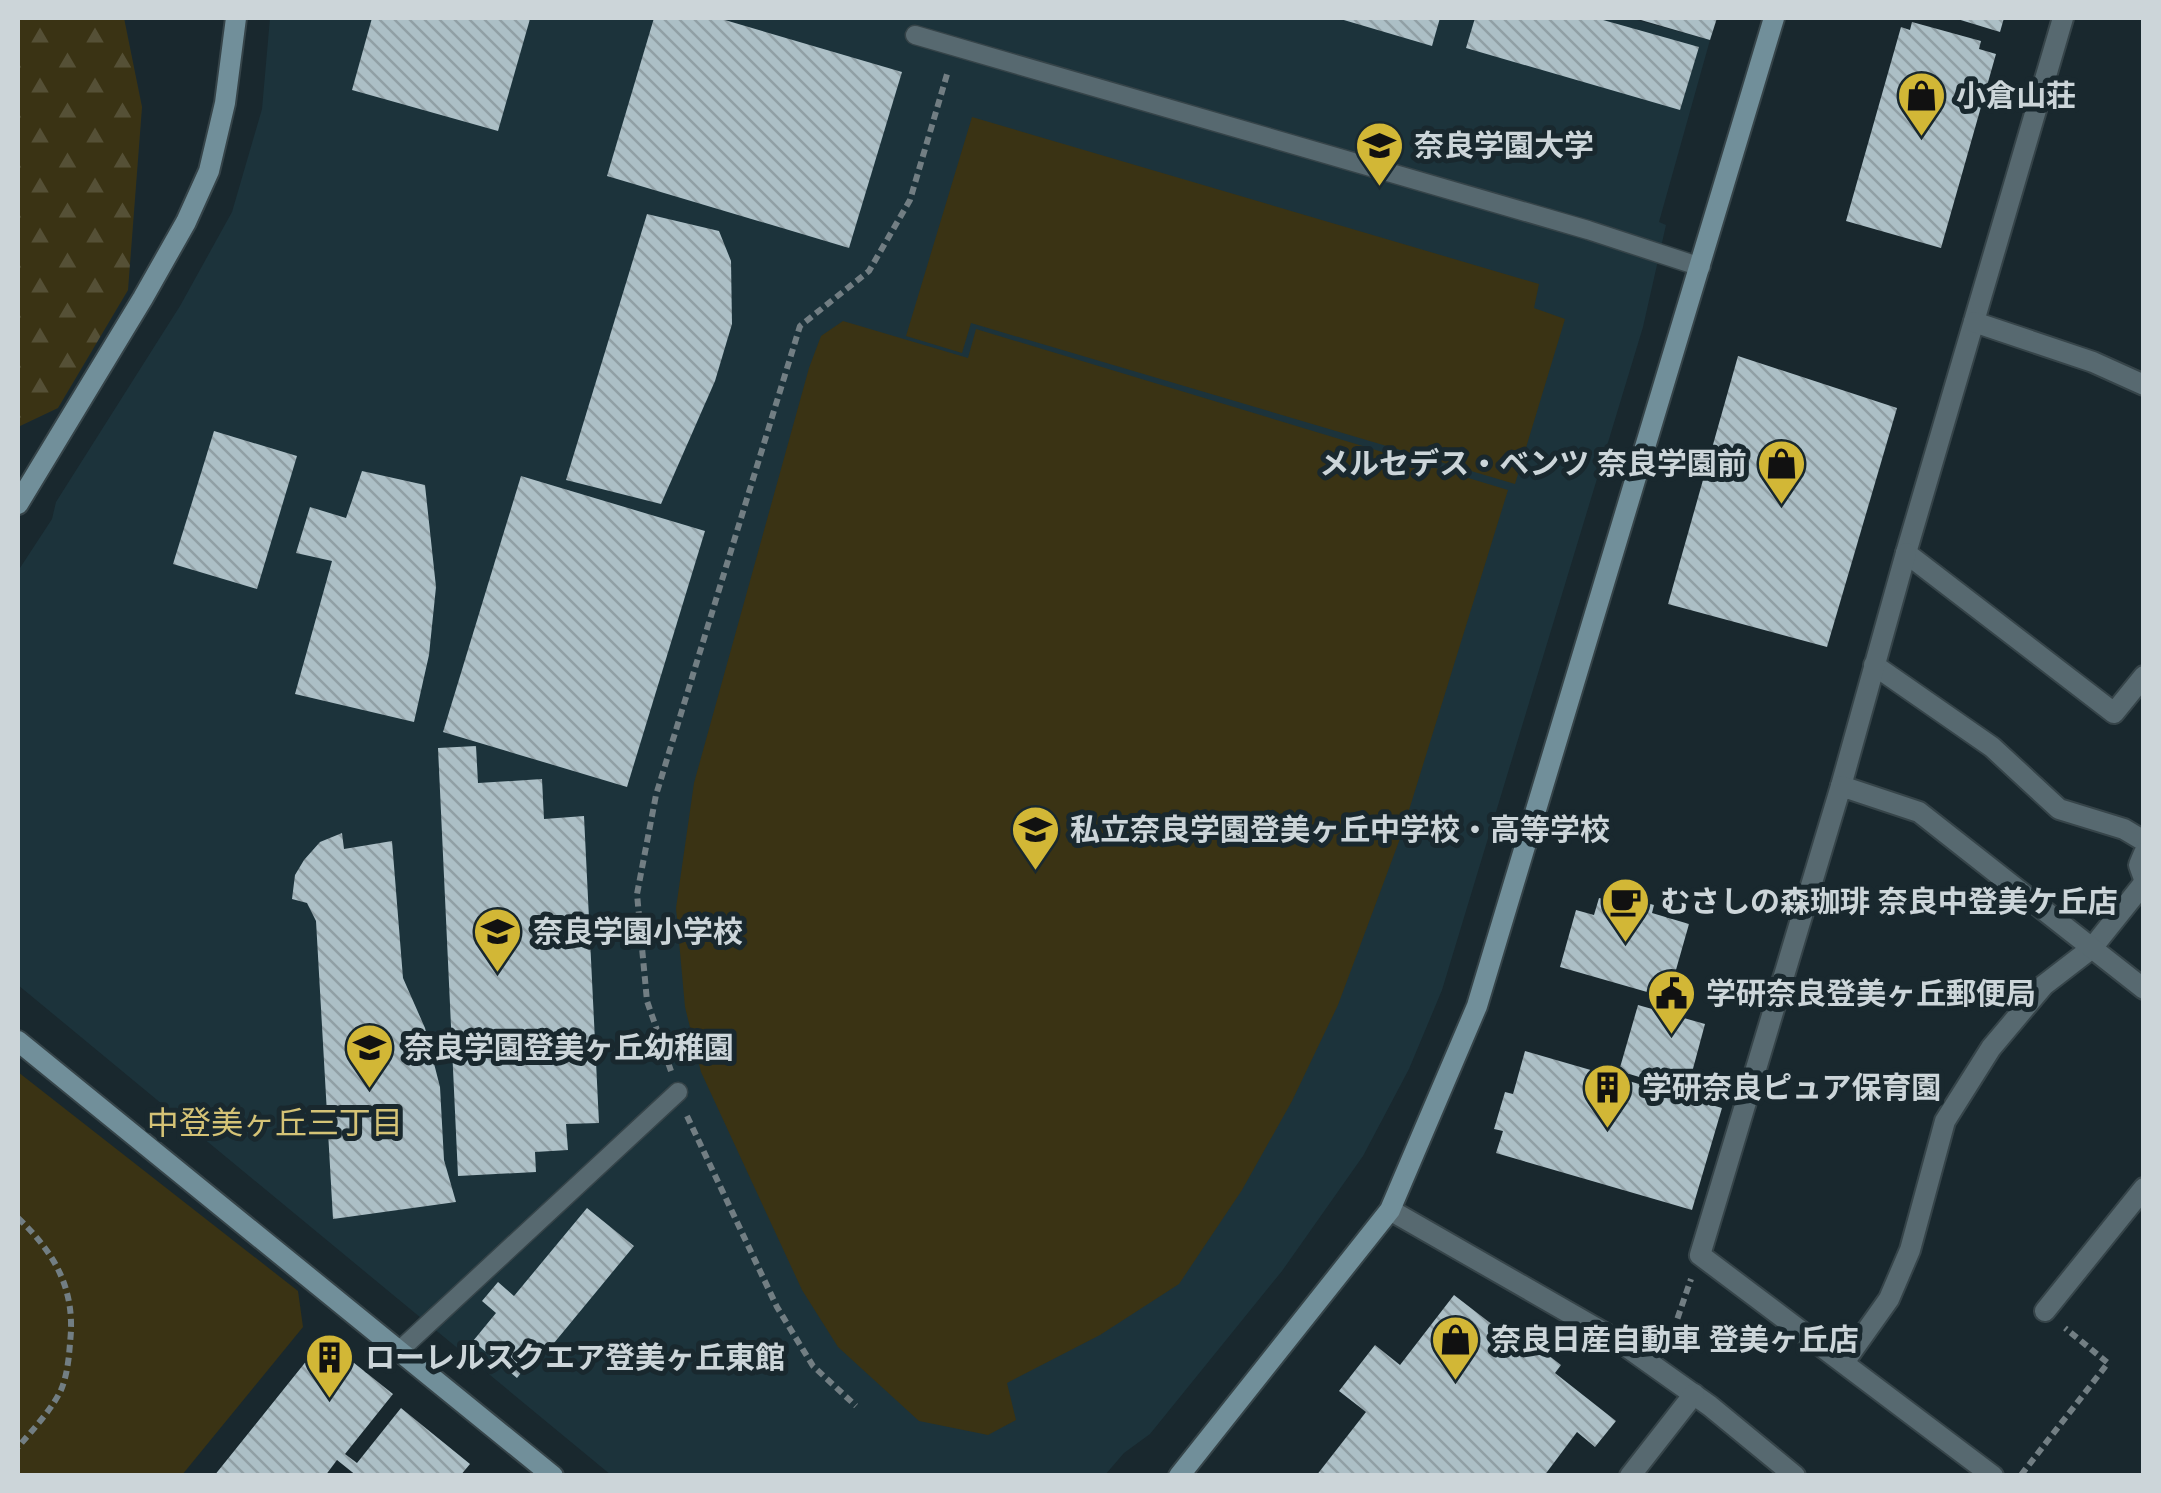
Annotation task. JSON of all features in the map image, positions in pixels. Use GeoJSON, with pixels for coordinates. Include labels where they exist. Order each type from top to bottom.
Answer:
{"type":"FeatureCollection","features":[{"type":"Feature","properties":{"kind":"street"},"geometry":{"type":"LineString","coordinates":[[18,504],[143,298],[202,188],[225,103],[236,18]]}},
{"type":"Feature","properties":{"kind":"street"},"geometry":{"type":"LineString","coordinates":[[1178,1476],[1390,1210],[1477,1006],[1774,18]]}},
{"type":"Feature","properties":{"kind":"street"},"geometry":{"type":"LineString","coordinates":[[1993,1476],[1700,1254],[1841,786],[2062,18]]}},
{"type":"Feature","properties":{"kind":"street"},"geometry":{"type":"LineString","coordinates":[[1974,322],[2093,362],[2144,384]]}},
{"type":"Feature","properties":{"kind":"street"},"geometry":{"type":"LineString","coordinates":[[1906,553],[2114,713],[2144,676]]}},
{"type":"Feature","properties":{"kind":"street"},"geometry":{"type":"LineString","coordinates":[[1874,665],[1992,748],[2058,808],[2124,829],[2144,841]]}},
{"type":"Feature","properties":{"kind":"street"},"geometry":{"type":"LineString","coordinates":[[1841,786],[1918,812],[2144,989]]}},
{"type":"Feature","properties":{"kind":"street"},"geometry":{"type":"LineString","coordinates":[[1845,1361],[1889,1299],[1910,1250],[1945,1121],[1990,1048],[2044,986],[2092,948],[2144,881],[2139,866],[2144,853]]}},
{"type":"Feature","properties":{"kind":"street"},"geometry":{"type":"LineString","coordinates":[[18,1041],[553,1476]]}},
{"type":"Feature","properties":{"kind":"street"},"geometry":{"type":"LineString","coordinates":[[2045,1311],[2144,1188]]}},
{"type":"Feature","properties":{"kind":"street"},"geometry":{"type":"LineString","coordinates":[[1390,1210],[1620,1342],[1694,1394],[1795,1476]]}},
{"type":"Feature","properties":{"kind":"street"},"geometry":{"type":"LineString","coordinates":[[1630,1476],[1694,1394]]}},
{"type":"Feature","properties":{"kind":"lane"},"geometry":{"type":"LineString","coordinates":[[915,35],[1588,230],[1701,267]]}},
{"type":"Feature","properties":{"kind":"lane"},"geometry":{"type":"LineString","coordinates":[[401,1349],[678,1092]]}},
{"type":"Feature","properties":{"kind":"path"},"geometry":{"type":"LineString","coordinates":[[856,1406],[813,1366],[778,1307],[678,1092],[647,1001],[637,894],[656,795],[800,326],[869,271],[910,200],[955,46]]}},
{"type":"Feature","properties":{"kind":"path"},"geometry":{"type":"LineString","coordinates":[[18,1218],[62,1276],[74,1314],[69,1360],[60,1391],[18,1447]]}},
{"type":"Feature","properties":{"kind":"path"},"geometry":{"type":"LineString","coordinates":[[1666,1349],[1700,1254]]}},
{"type":"Feature","properties":{"kind":"path"},"geometry":{"type":"LineString","coordinates":[[2020,1476],[2108,1363],[2045,1311]]}},
{"type":"Feature","properties":{"kind":"shaded area"},"geometry":{"type":"Polygon","coordinates":[[[270,18],[1630,18],[1710,40],[1659,222],[1666,225],[1643,327],[1442,990],[1409,1069],[1363,1156],[1282,1271],[1150,1434],[1124,1453],[1105,1475],[611,1475],[18,985],[18,571],[52,519],[56,502],[180,306],[232,212],[262,109],[270,18]]]}},
{"type":"Feature","properties":{"kind":"green space"},"geometry":{"type":"Polygon","coordinates":[[[18,18],[124,18],[142,107],[128,290],[58,408],[18,427],[18,18]]]}},
{"type":"Feature","properties":{"kind":"green space"},"geometry":{"type":"Polygon","coordinates":[[[972,117],[1539,284],[1534,308],[1565,319],[1515,484],[971,323],[962,353],[906,336],[972,117]]]}},
{"type":"Feature","properties":{"kind":"green space","name":"私立奈良学園登美ヶ丘中学校・高等学校"},"geometry":{"type":"Polygon","coordinates":[[[843,321],[968,358],[976,329],[1508,490],[1401,836],[1338,1005],[1292,1101],[1242,1190],[1179,1284],[1100,1335],[1007,1383],[1016,1420],[988,1435],[919,1421],[838,1347],[802,1290],[701,1072],[685,1007],[676,908],[694,783],[809,368],[821,336],[843,321]]]}},
{"type":"Feature","properties":{"kind":"green space"},"geometry":{"type":"Polygon","coordinates":[[[18,1072],[298,1291],[303,1327],[182,1475],[18,1475],[18,1072]]]}},
{"type":"Feature","properties":{"kind":"building"},"geometry":{"type":"Polygon","coordinates":[[[372,18],[530,19],[498,131],[352,90],[372,18]]]}},
{"type":"Feature","properties":{"kind":"building"},"geometry":{"type":"Polygon","coordinates":[[[654,18],[718,18],[902,72],[849,248],[607,176],[654,18]]]}},
{"type":"Feature","properties":{"kind":"building"},"geometry":{"type":"Polygon","coordinates":[[[1337,18],[1440,18],[1432,46],[1337,18]]]}},
{"type":"Feature","properties":{"kind":"building"},"geometry":{"type":"Polygon","coordinates":[[[1475,18],[1596,18],[1699,47],[1680,110],[1466,48],[1475,18]]]}},
{"type":"Feature","properties":{"kind":"building"},"geometry":{"type":"Polygon","coordinates":[[[1634,18],[1717,18],[1710,40],[1634,18]]]}},
{"type":"Feature","properties":{"kind":"building"},"geometry":{"type":"Polygon","coordinates":[[[1954,18],[2004,18],[2000,32],[1954,18]]]}},
{"type":"Feature","properties":{"kind":"building","name":"小倉山荘"},"geometry":{"type":"Polygon","coordinates":[[[1912,22],[1981,41],[1979,49],[1996,54],[1941,248],[1846,221],[1901,27],[1910,30],[1912,22]]]}},
{"type":"Feature","properties":{"kind":"building"},"geometry":{"type":"Polygon","coordinates":[[[647,214],[719,231],[731,261],[732,324],[715,381],[661,504],[566,480],[647,214]]]}},
{"type":"Feature","properties":{"kind":"building","name":"メルセデス・ベンツ 奈良学園前"},"geometry":{"type":"Polygon","coordinates":[[[1738,356],[1897,408],[1827,647],[1668,604],[1738,356]]]}},
{"type":"Feature","properties":{"kind":"building"},"geometry":{"type":"Polygon","coordinates":[[[214,431],[297,456],[257,589],[173,564],[214,431]]]}},
{"type":"Feature","properties":{"kind":"building"},"geometry":{"type":"Polygon","coordinates":[[[362,471],[425,485],[436,587],[429,655],[414,722],[295,694],[332,561],[296,553],[310,507],[346,518],[362,471]]]}},
{"type":"Feature","properties":{"kind":"building"},"geometry":{"type":"Polygon","coordinates":[[[521,476],[705,531],[627,787],[443,732],[521,476]]]}},
{"type":"Feature","properties":{"kind":"building"},"geometry":{"type":"Polygon","coordinates":[[[476,746],[478,783],[542,779],[544,819],[584,816],[599,1123],[566,1124],[568,1150],[535,1152],[536,1172],[458,1176],[438,748],[476,746]]]}},
{"type":"Feature","properties":{"kind":"building"},"geometry":{"type":"Polygon","coordinates":[[[342,833],[344,849],[392,841],[403,978],[425,1028],[440,1087],[444,1160],[456,1202],[333,1219],[316,921],[307,903],[292,899],[295,875],[304,860],[320,842],[342,833]]]}},
{"type":"Feature","properties":{"kind":"building","name":"むさしの森珈琲 奈良中登美ケ丘店"},"geometry":{"type":"Polygon","coordinates":[[[1619,895],[1654,905],[1652,913],[1689,924],[1668,998],[1560,967],[1576,910],[1594,915],[1599,898],[1617,903],[1619,895]]]}},
{"type":"Feature","properties":{"kind":"building"},"geometry":{"type":"Polygon","coordinates":[[[1638,1005],[1705,1024],[1687,1091],[1619,1071],[1638,1005]]]}},
{"type":"Feature","properties":{"kind":"building","name":"学研奈良ピュア保育園"},"geometry":{"type":"Polygon","coordinates":[[[1525,1051],[1722,1108],[1692,1210],[1496,1153],[1503,1131],[1494,1129],[1505,1092],[1513,1094],[1525,1051]]]}},
{"type":"Feature","properties":{"kind":"building"},"geometry":{"type":"Polygon","coordinates":[[[587,1208],[634,1246],[540,1360],[535,1355],[517,1378],[473,1341],[496,1313],[482,1301],[498,1282],[514,1296],[587,1208]]]}},
{"type":"Feature","properties":{"kind":"building","name":"奈良日産自動車 登美ヶ丘店"},"geometry":{"type":"Polygon","coordinates":[[[1454,1295],[1524,1349],[1530,1341],[1561,1365],[1555,1373],[1616,1421],[1595,1447],[1577,1432],[1544,1476],[1316,1476],[1366,1412],[1339,1391],[1375,1345],[1400,1365],[1454,1295]]]}},
{"type":"Feature","properties":{"kind":"building","name":"ローレルスクエア登美ヶ丘東館"},"geometry":{"type":"Polygon","coordinates":[[[324,1339],[393,1394],[345,1454],[357,1463],[401,1408],[470,1464],[460,1476],[357,1476],[337,1460],[325,1476],[214,1476],[324,1339]]]}},
{"type":"Feature","properties":{"kind":"place","name":"小倉山荘"},"geometry":{"type":"Point","coordinates":[1921,138]}},
{"type":"Feature","properties":{"kind":"place","name":"奈良学園大学"},"geometry":{"type":"Point","coordinates":[1379,188]}},
{"type":"Feature","properties":{"kind":"place","name":"メルセデス・ベンツ 奈良学園前"},"geometry":{"type":"Point","coordinates":[1782,506]}},
{"type":"Feature","properties":{"kind":"place","name":"私立奈良学園登美ヶ丘中学校・高等学校"},"geometry":{"type":"Point","coordinates":[1035,872]}},
{"type":"Feature","properties":{"kind":"place","name":"むさしの森珈琲 奈良中登美ケ丘店"},"geometry":{"type":"Point","coordinates":[1625,944]}},
{"type":"Feature","properties":{"kind":"place","name":"奈良学園小学校"},"geometry":{"type":"Point","coordinates":[498,974]}},
{"type":"Feature","properties":{"kind":"place","name":"学研奈良登美ヶ丘郵便局"},"geometry":{"type":"Point","coordinates":[1671,1036]}},
{"type":"Feature","properties":{"kind":"place","name":"奈良学園登美ヶ丘幼稚園"},"geometry":{"type":"Point","coordinates":[369,1090]}},
{"type":"Feature","properties":{"kind":"place","name":"学研奈良ピュア保育園"},"geometry":{"type":"Point","coordinates":[1607,1130]}},
{"type":"Feature","properties":{"kind":"place","name":"奈良日産自動車 登美ヶ丘店"},"geometry":{"type":"Point","coordinates":[1456,1382]}},
{"type":"Feature","properties":{"kind":"place","name":"ローレルスクエア登美ヶ丘東館"},"geometry":{"type":"Point","coordinates":[330,1400]}},
{"type":"Feature","properties":{"kind":"district","name":"中登美ヶ丘三丁目"},"geometry":{"type":"Point","coordinates":[275,1123]}}]}
